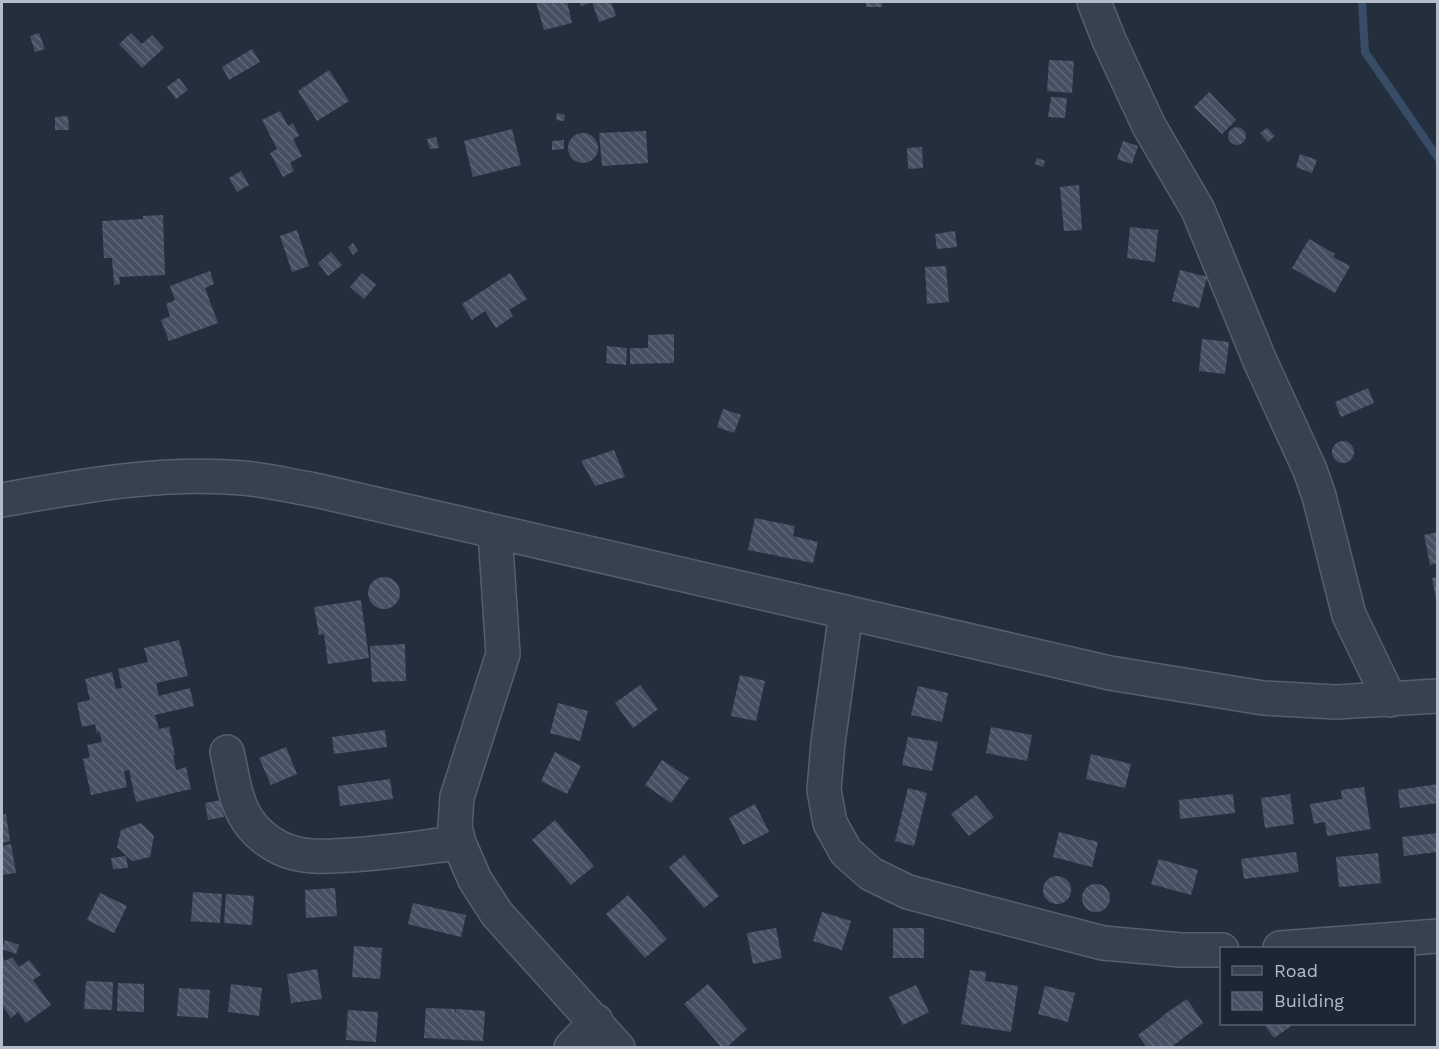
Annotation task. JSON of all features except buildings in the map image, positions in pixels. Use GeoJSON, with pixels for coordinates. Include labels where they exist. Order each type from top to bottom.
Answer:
{"type":"FeatureCollection","features":[{"type":"Feature","properties":{"kind":"street"},"geometry":{"type":"LineString","coordinates":[[1094,2],[1149,126],[1198,210],[1260,361],[1310,471],[1319,496],[1348,615],[1390,700]]}},
{"type":"Feature","properties":{"kind":"street"},"geometry":{"type":"LineString","coordinates":[[2,500],[97,484],[171,477],[243,478],[315,490],[1110,673],[1263,698],[1336,702],[1437,696]]}},
{"type":"Feature","properties":{"kind":"street"},"geometry":{"type":"LineString","coordinates":[[495,531],[502,654],[457,797],[455,826],[459,843],[475,880],[496,914],[618,1047]]}},
{"type":"Feature","properties":{"kind":"street"},"geometry":{"type":"LineString","coordinates":[[846,612],[824,790],[830,823],[846,852],[870,874],[908,892],[1103,943],[1182,950],[1220,950]]}},
{"type":"Feature","properties":{"kind":"street"},"geometry":{"type":"LineString","coordinates":[[227,752],[244,816],[267,840],[279,848],[295,854],[322,857],[459,843]]}},
{"type":"Feature","properties":{"kind":"street"},"geometry":{"type":"LineString","coordinates":[[1293,947],[1437,936]]}},
{"type":"Feature","properties":{"kind":"street"},"geometry":{"type":"LineString","coordinates":[[571,1047],[596,1022]]}},
{"type":"Feature","properties":{"kind":"waterway"},"geometry":{"type":"LineString","coordinates":[[1362,2],[1365,52],[1438,158]]}}]}
